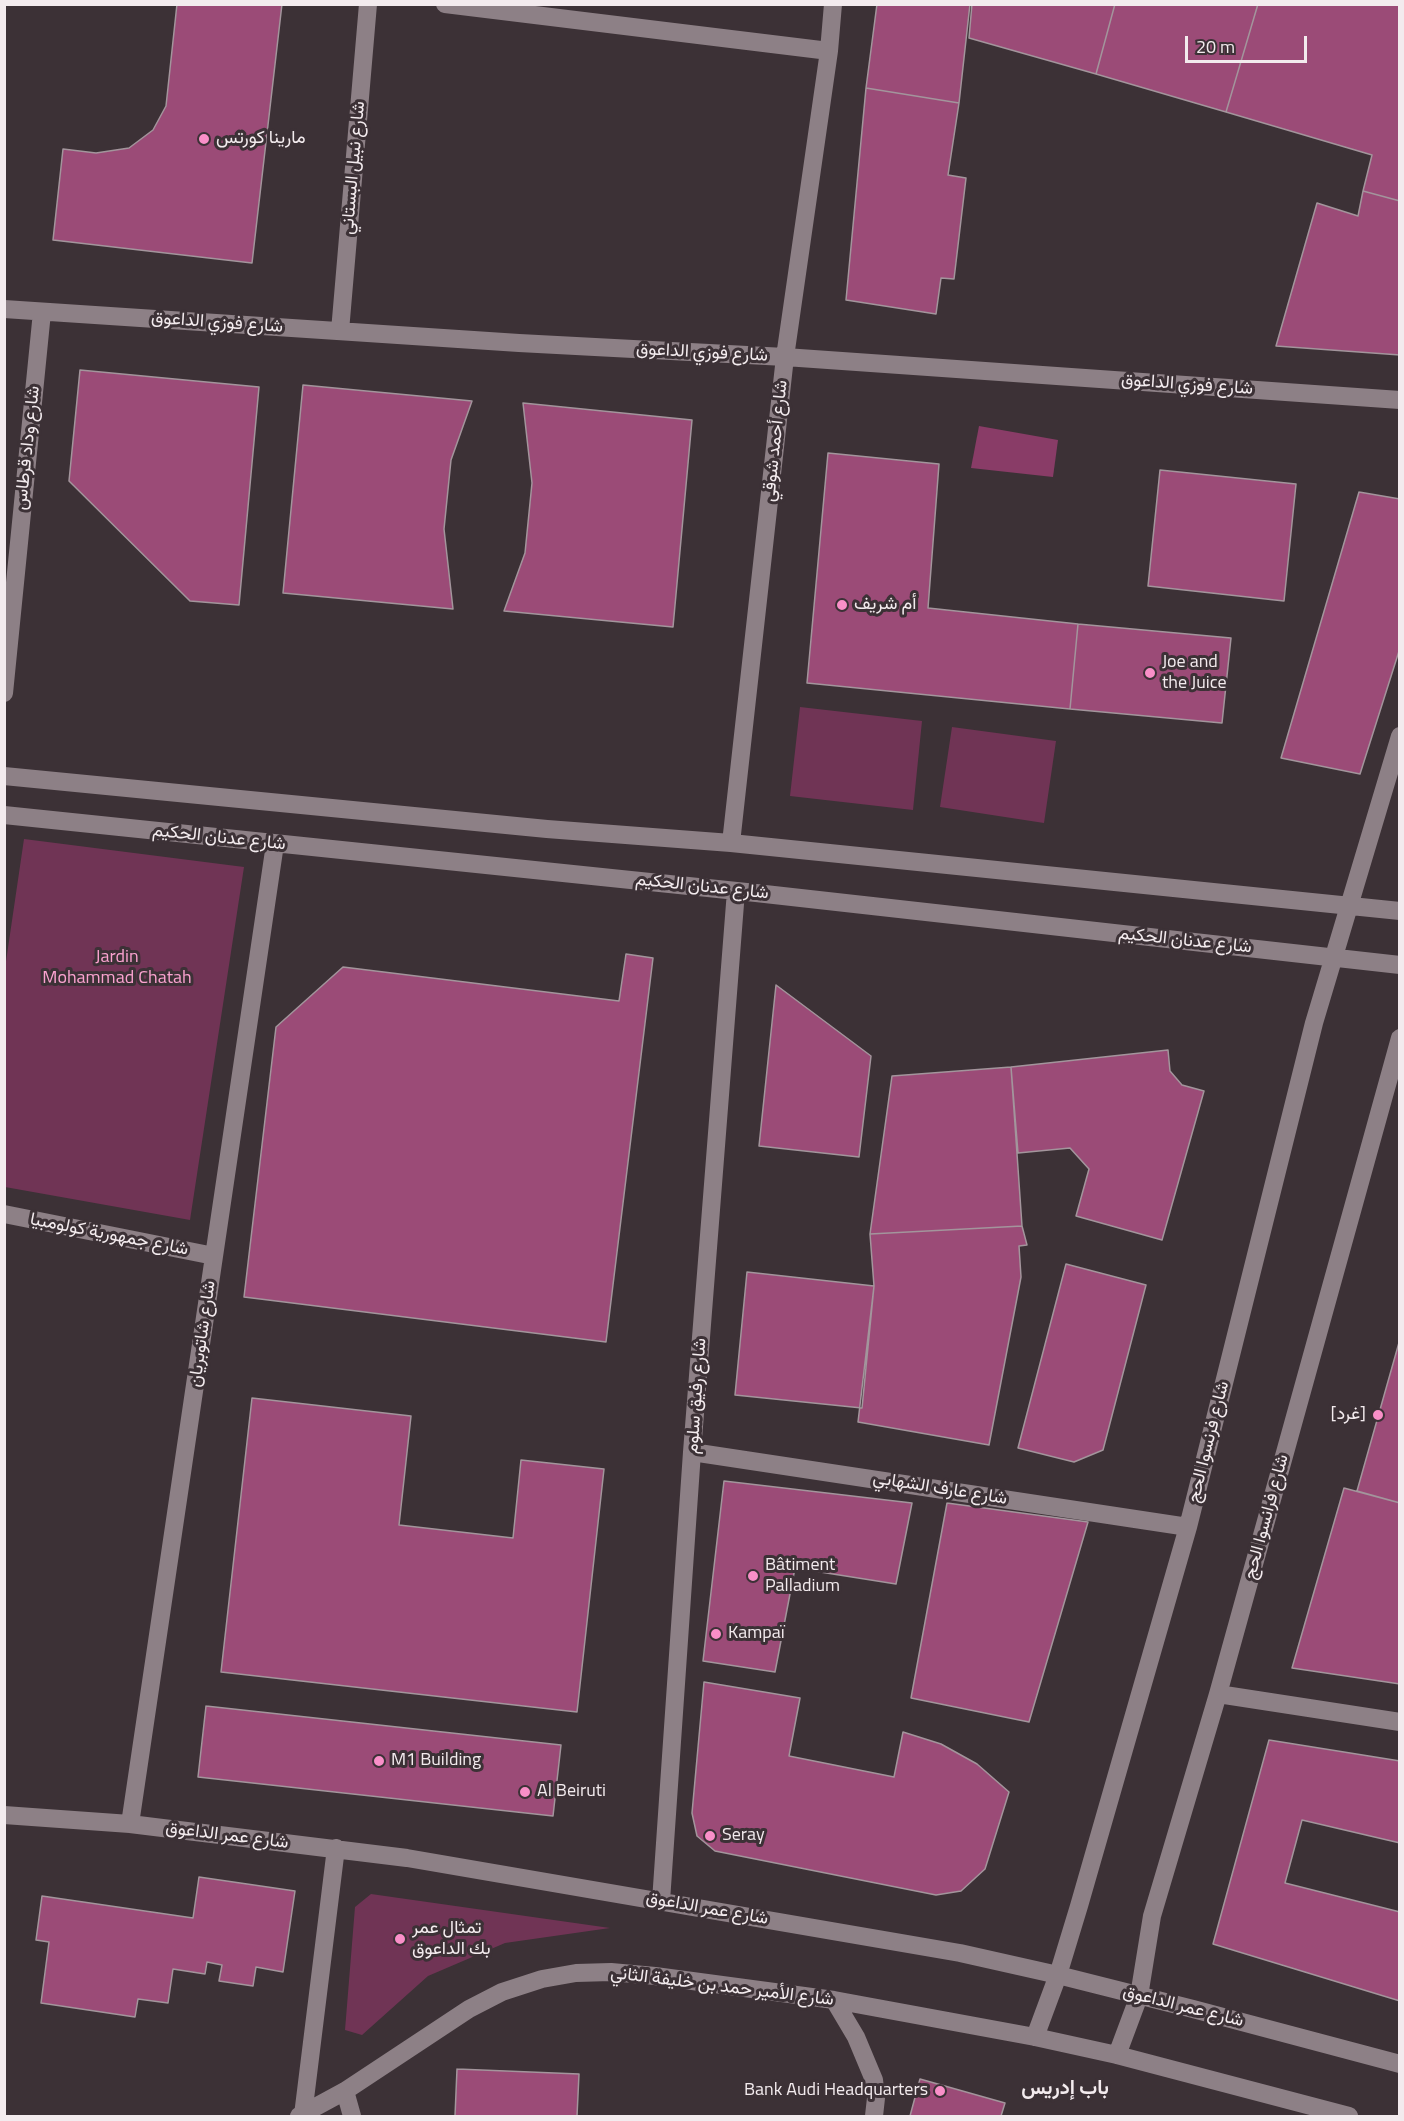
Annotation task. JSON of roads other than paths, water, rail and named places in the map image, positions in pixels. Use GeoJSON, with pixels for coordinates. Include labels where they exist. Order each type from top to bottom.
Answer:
{"type":"FeatureCollection","features":[{"type":"Feature","properties":{"kind":"street","name":"شارع نبيل البستاني"},"geometry":{"type":"LineString","coordinates":[[340,331],[368,4]]}},
{"type":"Feature","properties":{"kind":"street"},"geometry":{"type":"LineString","coordinates":[[445,4],[829,51]]}},
{"type":"Feature","properties":{"kind":"street","name":"شارع أحمد شوقي"},"geometry":{"type":"LineString","coordinates":[[731,843],[785,357],[829,51],[833,4]]}},
{"type":"Feature","properties":{"kind":"street","name":"شارع فوزي الداعوق"},"geometry":{"type":"LineString","coordinates":[[4,309],[519,343],[785,357],[1400,400]]}},
{"type":"Feature","properties":{"kind":"street","name":"شارع وداد قرطاس"},"geometry":{"type":"LineString","coordinates":[[4,693],[42,312]]}},
{"type":"Feature","properties":{"kind":"street"},"geometry":{"type":"LineString","coordinates":[[1350,906],[1400,736]]}},
{"type":"Feature","properties":{"kind":"street"},"geometry":{"type":"LineString","coordinates":[[4,776],[547,829],[731,843],[1400,911]]}},
{"type":"Feature","properties":{"kind":"street","name":"شارع عدنان الحكيم"},"geometry":{"type":"LineString","coordinates":[[4,815],[736,891],[1400,965]]}},
{"type":"Feature","properties":{"kind":"street","name":"شارع شاتوبريان"},"geometry":{"type":"LineString","coordinates":[[130,1824],[275,844]]}},
{"type":"Feature","properties":{"kind":"street","name":"شارع رفيق سلوم"},"geometry":{"type":"LineString","coordinates":[[661,1901],[692,1452],[736,891]]}},
{"type":"Feature","properties":{"kind":"street","name":"شارع فرنسوا الحج"},"geometry":{"type":"LineString","coordinates":[[1035,2037],[1058,1975],[1188,1527],[1314,1023],[1350,906]]}},
{"type":"Feature","properties":{"kind":"street","name":"شارع فرانسوا الحج"},"geometry":{"type":"LineString","coordinates":[[1117,2055],[1139,1996],[1152,1916],[1218,1694],[1400,1038]]}},
{"type":"Feature","properties":{"kind":"street","name":"شارع جمهورية كولومبيا"},"geometry":{"type":"LineString","coordinates":[[4,1214],[214,1256]]}},
{"type":"Feature","properties":{"kind":"street","name":"شارع عارف الشهابي"},"geometry":{"type":"LineString","coordinates":[[692,1452],[1188,1527]]}},
{"type":"Feature","properties":{"kind":"street"},"geometry":{"type":"LineString","coordinates":[[1218,1694],[1400,1722]]}},
{"type":"Feature","properties":{"kind":"street","name":"شارع عمر الداعوق"},"geometry":{"type":"LineString","coordinates":[[4,1815],[130,1824],[407,1858],[960,1953],[1193,2009],[1400,2064]]}},
{"type":"Feature","properties":{"kind":"street"},"geometry":{"type":"LineString","coordinates":[[301,2116],[336,1848]]}},
{"type":"Feature","properties":{"kind":"street","name":"شارع الأمير حمد بن خليفة الثاني"},"geometry":{"type":"LineString","coordinates":[[301,2116],[345,2091],[469,2009],[502,1992],[542,1979],[576,1973],[611,1972],[655,1976],[834,2000],[1035,2037]]}},
{"type":"Feature","properties":{"kind":"street"},"geometry":{"type":"LineString","coordinates":[[834,2000],[856,2037],[874,2080],[876,2097],[874,2116]]}},
{"type":"Feature","properties":{"kind":"street"},"geometry":{"type":"LineString","coordinates":[[1035,2037],[1117,2055],[1348,2116]]}},
{"type":"Feature","properties":{"kind":"street"},"geometry":{"type":"LineString","coordinates":[[345,2091],[352,2116]]}},
{"type":"Feature","properties":{"kind":"place","name":"مارينا كورتس"},"geometry":{"type":"Point","coordinates":[204,139]}},
{"type":"Feature","properties":{"kind":"place","name":"أم شريف"},"geometry":{"type":"Point","coordinates":[842,605]}},
{"type":"Feature","properties":{"kind":"place","name":"Joe and the Juice"},"geometry":{"type":"Point","coordinates":[1150,673]}},
{"type":"Feature","properties":{"kind":"place","name":"[غرد]"},"geometry":{"type":"Point","coordinates":[1378,1415]}},
{"type":"Feature","properties":{"kind":"place","name":"Bâtiment Palladium"},"geometry":{"type":"Point","coordinates":[753,1576]}},
{"type":"Feature","properties":{"kind":"place","name":"Kampaï"},"geometry":{"type":"Point","coordinates":[716,1634]}},
{"type":"Feature","properties":{"kind":"place","name":"M1 Building"},"geometry":{"type":"Point","coordinates":[379,1761]}},
{"type":"Feature","properties":{"kind":"place","name":"Al Beiruti"},"geometry":{"type":"Point","coordinates":[525,1792]}},
{"type":"Feature","properties":{"kind":"place","name":"Seray"},"geometry":{"type":"Point","coordinates":[710,1836]}},
{"type":"Feature","properties":{"kind":"place","name":"تمثال عمر بك الداعوق"},"geometry":{"type":"Point","coordinates":[400,1939]}},
{"type":"Feature","properties":{"kind":"place","name":"Bank Audi Headquarters"},"geometry":{"type":"Point","coordinates":[940,2091]}},
{"type":"Feature","properties":{"kind":"district","name":"باب إدريس"},"geometry":{"type":"Point","coordinates":[1065,2089]}},
{"type":"Feature","properties":{"kind":"park label","name":"Jardin Mohammad Chatah"},"geometry":{"type":"Point","coordinates":[117,968]}}]}
